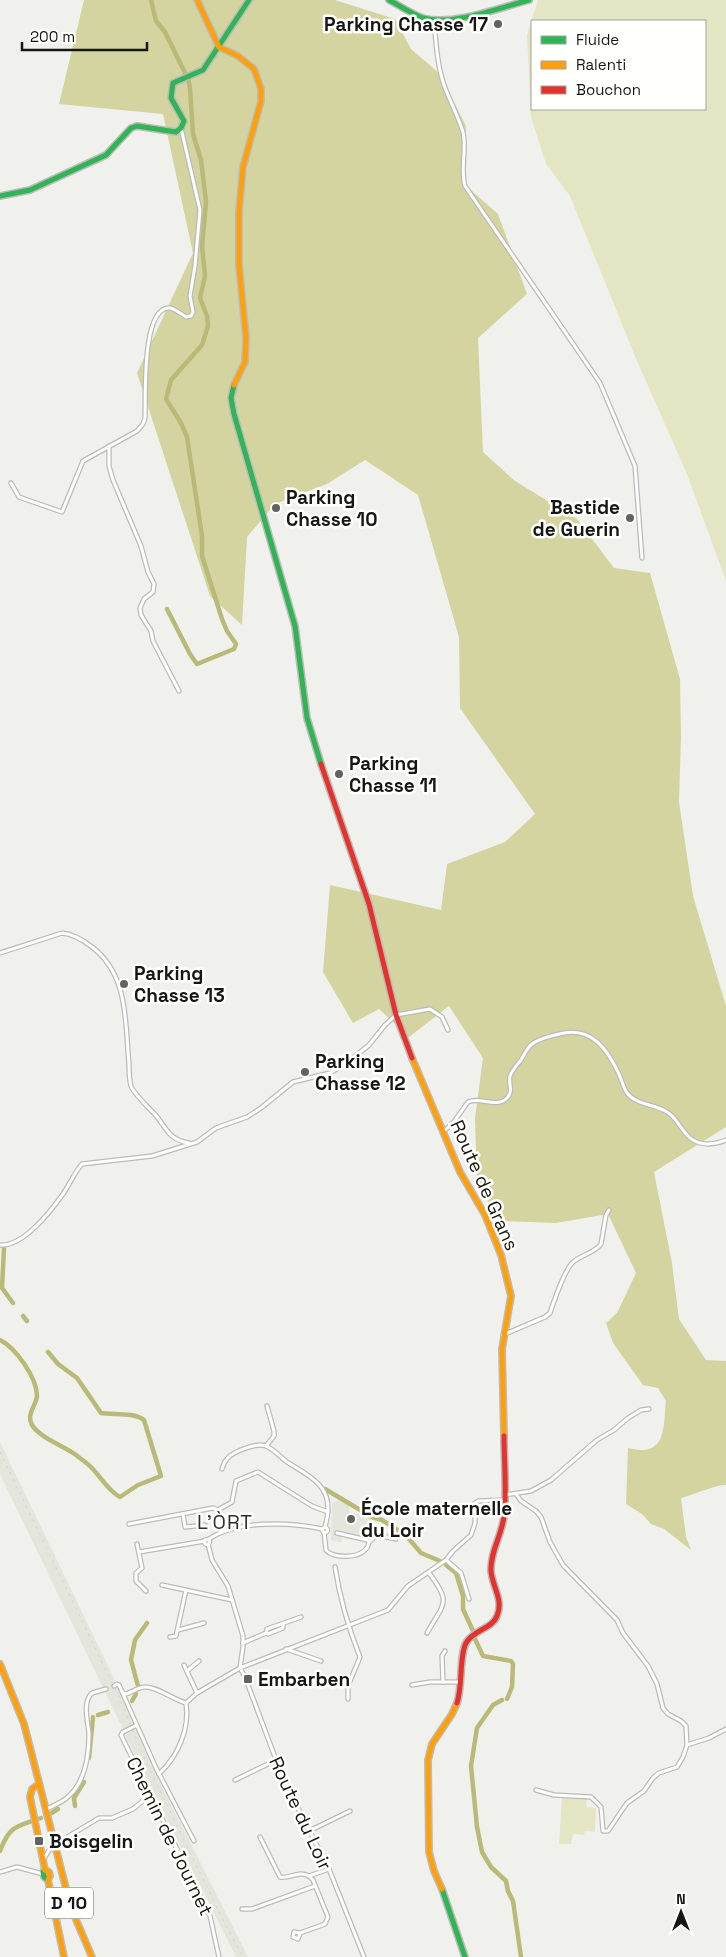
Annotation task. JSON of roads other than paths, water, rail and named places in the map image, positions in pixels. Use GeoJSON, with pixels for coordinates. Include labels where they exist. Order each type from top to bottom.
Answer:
{"type":"FeatureCollection","features":[{"type":"Feature","properties":{"kind":"street"},"geometry":{"type":"LineString","coordinates":[[197,0],[219,47]]}},
{"type":"Feature","properties":{"kind":"street"},"geometry":{"type":"LineString","coordinates":[[0,196],[30,190],[106,155],[130,128],[138,126],[176,132],[184,124],[183,116],[172,102],[171,95],[174,83],[203,70],[249,0]]}},
{"type":"Feature","properties":{"kind":"street"},"geometry":{"type":"LineString","coordinates":[[389,0],[421,17],[434,20],[452,20],[529,0]]}},
{"type":"Feature","properties":{"kind":"street"},"geometry":{"type":"LineString","coordinates":[[434,20],[437,60],[463,133],[465,186],[600,383],[634,466],[642,558]]}},
{"type":"Feature","properties":{"kind":"street","name":"Route de Grans"},"geometry":{"type":"LineString","coordinates":[[219,47],[238,56],[254,69],[261,89],[261,101],[242,167],[239,211],[239,265],[246,338],[245,362],[234,385],[231,398],[295,626],[301,662],[304,706],[310,731],[369,904],[396,1015],[460,1172],[485,1215],[501,1255],[511,1296],[502,1335],[501,1381],[504,1518],[491,1561],[499,1609],[491,1624],[467,1640],[464,1648],[458,1703],[452,1714],[432,1739],[429,1748],[429,1852],[434,1871],[456,1926],[464,1957]]}},
{"type":"Feature","properties":{"kind":"street"},"geometry":{"type":"LineString","coordinates":[[11,483],[18,497],[62,512],[83,461],[137,431],[143,424],[145,418],[148,336],[153,321],[158,312],[170,308],[186,318],[191,316],[193,312],[190,296],[195,266],[200,210],[181,128]]}},
{"type":"Feature","properties":{"kind":"street"},"geometry":{"type":"LineString","coordinates":[[109,446],[109,466],[113,480],[141,546],[148,572],[154,584],[153,592],[144,599],[140,608],[141,616],[151,631],[153,641],[179,691]]}},
{"type":"Feature","properties":{"kind":"street"},"geometry":{"type":"LineString","coordinates":[[0,953],[62,933],[71,934],[84,941],[104,957],[112,969],[126,1010],[129,1069],[134,1092],[149,1106],[171,1137],[178,1141],[190,1143]]}},
{"type":"Feature","properties":{"kind":"street"},"geometry":{"type":"LineString","coordinates":[[0,1245],[8,1246],[34,1228],[62,1195],[82,1164],[152,1156],[197,1142],[222,1125],[247,1117],[293,1082],[330,1073],[347,1063],[370,1045],[385,1025],[396,1015],[430,1009],[442,1018],[448,1030]]}},
{"type":"Feature","properties":{"kind":"street"},"geometry":{"type":"LineString","coordinates":[[444,1131],[453,1124],[468,1102],[481,1099],[491,1103],[498,1103],[506,1099],[510,1093],[510,1076],[531,1045],[546,1038],[566,1033],[584,1033],[597,1040],[608,1054],[627,1093],[637,1101],[658,1107],[671,1114],[693,1140],[706,1144],[726,1140]]}},
{"type":"Feature","properties":{"kind":"street"},"geometry":{"type":"LineString","coordinates":[[502,1335],[545,1317],[550,1313],[572,1264],[584,1255],[599,1248],[606,1215],[609,1210]]}},
{"type":"Feature","properties":{"kind":"street"},"geometry":{"type":"LineString","coordinates":[[266,1446],[274,1436],[267,1406]]}},
{"type":"Feature","properties":{"kind":"street"},"geometry":{"type":"LineString","coordinates":[[114,1686],[119,1685],[126,1694],[140,1688],[150,1687],[186,1703],[198,1693],[240,1668],[388,1610],[408,1586],[446,1560],[471,1534],[475,1523],[475,1503],[531,1491],[551,1480],[597,1440],[628,1418],[641,1410],[649,1409]]}},
{"type":"Feature","properties":{"kind":"street"},"geometry":{"type":"LineString","coordinates":[[222,1470],[227,1458],[235,1452],[256,1445],[266,1446],[315,1480],[325,1493],[329,1505],[324,1530],[326,1550],[331,1554],[353,1556],[361,1554],[366,1551],[369,1542],[377,1535],[396,1539]]}},
{"type":"Feature","properties":{"kind":"street"},"geometry":{"type":"LineString","coordinates":[[129,1524],[210,1508],[218,1510],[232,1502],[236,1481],[258,1472],[312,1506],[328,1512]]}},
{"type":"Feature","properties":{"kind":"street"},"geometry":{"type":"LineString","coordinates":[[516,1494],[541,1517],[550,1542],[563,1565],[617,1620],[623,1633],[648,1666],[657,1684],[663,1708],[668,1714],[686,1726],[687,1745],[677,1767],[659,1773],[653,1778],[644,1791],[627,1803],[608,1831],[602,1831],[601,1807],[594,1802],[591,1796],[554,1795],[536,1790]]}},
{"type":"Feature","properties":{"kind":"street"},"geometry":{"type":"LineString","coordinates":[[218,1510],[220,1533]]}},
{"type":"Feature","properties":{"kind":"street"},"geometry":{"type":"LineString","coordinates":[[183,1514],[185,1527],[205,1525]]}},
{"type":"Feature","properties":{"kind":"street"},"geometry":{"type":"LineString","coordinates":[[139,1552],[207,1542],[220,1533],[246,1527],[275,1524],[324,1530]]}},
{"type":"Feature","properties":{"kind":"street"},"geometry":{"type":"LineString","coordinates":[[337,1533],[369,1542]]}},
{"type":"Feature","properties":{"kind":"street"},"geometry":{"type":"LineString","coordinates":[[207,1542],[212,1560],[228,1586],[243,1636],[240,1668]]}},
{"type":"Feature","properties":{"kind":"street"},"geometry":{"type":"LineString","coordinates":[[137,1544],[142,1568],[136,1574],[136,1581],[146,1591]]}},
{"type":"Feature","properties":{"kind":"street"},"geometry":{"type":"LineString","coordinates":[[446,1560],[461,1573],[469,1599]]}},
{"type":"Feature","properties":{"kind":"street"},"geometry":{"type":"LineString","coordinates":[[335,1567],[347,1625],[360,1660],[348,1686],[348,1699]]}},
{"type":"Feature","properties":{"kind":"street"},"geometry":{"type":"LineString","coordinates":[[427,1633],[443,1604],[444,1597],[441,1588],[429,1573]]}},
{"type":"Feature","properties":{"kind":"street"},"geometry":{"type":"LineString","coordinates":[[162,1585],[232,1600]]}},
{"type":"Feature","properties":{"kind":"street"},"geometry":{"type":"LineString","coordinates":[[170,1638],[176,1636],[178,1630],[186,1590]]}},
{"type":"Feature","properties":{"kind":"street"},"geometry":{"type":"LineString","coordinates":[[243,1643],[266,1633],[267,1629],[301,1617]]}},
{"type":"Feature","properties":{"kind":"street"},"geometry":{"type":"LineString","coordinates":[[178,1630],[204,1623]]}},
{"type":"Feature","properties":{"kind":"street"},"geometry":{"type":"LineString","coordinates":[[286,1649],[321,1661]]}},
{"type":"Feature","properties":{"kind":"street"},"geometry":{"type":"LineString","coordinates":[[443,1682],[442,1656],[444,1651]]}},
{"type":"Feature","properties":{"kind":"street"},"geometry":{"type":"LineString","coordinates":[[188,1671],[198,1661]]}},
{"type":"Feature","properties":{"kind":"street","name":"D 10"},"geometry":{"type":"LineString","coordinates":[[0,1664],[15,1698],[28,1740],[53,1844],[71,1908],[92,1957]]}},
{"type":"Feature","properties":{"kind":"street"},"geometry":{"type":"LineString","coordinates":[[184,1665],[198,1693]]}},
{"type":"Feature","properties":{"kind":"street","name":"Route du Loir"},"geometry":{"type":"LineString","coordinates":[[240,1668],[276,1760],[328,1869],[364,1957]]}},
{"type":"Feature","properties":{"kind":"street"},"geometry":{"type":"LineString","coordinates":[[412,1685],[460,1682]]}},
{"type":"Feature","properties":{"kind":"street"},"geometry":{"type":"LineString","coordinates":[[45,1810],[64,1800],[78,1784],[87,1758],[89,1736],[87,1701],[92,1693],[106,1689]]}},
{"type":"Feature","properties":{"kind":"street","name":"Chemin de Journet"},"geometry":{"type":"LineString","coordinates":[[123,1692],[159,1774],[194,1841]]}},
{"type":"Feature","properties":{"kind":"street","name":"Chemin de Journet"},"geometry":{"type":"LineString","coordinates":[[159,1774],[178,1748],[186,1732],[186,1703]]}},
{"type":"Feature","properties":{"kind":"street","name":"Chemin de Journet"},"geometry":{"type":"LineString","coordinates":[[136,1725],[121,1735],[210,1916],[219,1957]]}},
{"type":"Feature","properties":{"kind":"street"},"geometry":{"type":"LineString","coordinates":[[687,1745],[709,1738],[726,1729]]}},
{"type":"Feature","properties":{"kind":"street"},"geometry":{"type":"LineString","coordinates":[[235,1780],[276,1760]]}},
{"type":"Feature","properties":{"kind":"street"},"geometry":{"type":"LineString","coordinates":[[39,1784],[32,1789],[30,1797],[44,1872]]}},
{"type":"Feature","properties":{"kind":"street"},"geometry":{"type":"LineString","coordinates":[[43,1860],[53,1844],[99,1818],[112,1818],[133,1809],[151,1794]]}},
{"type":"Feature","properties":{"kind":"street"},"geometry":{"type":"LineString","coordinates":[[309,1830],[350,1811]]}},
{"type":"Feature","properties":{"kind":"street"},"geometry":{"type":"LineString","coordinates":[[260,1836],[280,1876],[286,1877],[301,1873],[309,1876],[328,1916],[325,1924],[300,1933]]}},
{"type":"Feature","properties":{"kind":"street"},"geometry":{"type":"LineString","coordinates":[[0,1872],[18,1867],[49,1872],[48,1880],[64,1957]]}},
{"type":"Feature","properties":{"kind":"street"},"geometry":{"type":"LineString","coordinates":[[309,1876],[328,1869]]}},
{"type":"Feature","properties":{"kind":"street"},"geometry":{"type":"LineString","coordinates":[[242,1910],[252,1909],[315,1886]]}},
{"type":"Feature","properties":{"kind":"waterway"},"geometry":{"type":"LineString","coordinates":[[151,0],[156,21],[165,32],[186,75]]}},
{"type":"Feature","properties":{"kind":"waterway"},"geometry":{"type":"LineString","coordinates":[[167,609],[197,664],[234,649],[236,644],[227,631],[222,619],[202,556],[202,536],[187,437],[181,423],[166,399],[171,380],[202,345],[208,326],[207,316],[200,298],[205,276],[202,247],[206,201],[201,160],[193,134],[188,79]]}},
{"type":"Feature","properties":{"kind":"waterway"},"geometry":{"type":"LineString","coordinates":[[4,1248],[2,1288],[13,1303]]}},
{"type":"Feature","properties":{"kind":"waterway"},"geometry":{"type":"LineString","coordinates":[[23,1316],[27,1321]]}},
{"type":"Feature","properties":{"kind":"waterway"},"geometry":{"type":"LineString","coordinates":[[0,1340],[19,1356],[30,1372],[37,1396],[30,1421],[40,1434],[86,1462],[105,1484],[120,1497],[138,1485],[161,1476],[144,1420],[140,1417],[129,1415],[101,1413],[77,1378],[58,1364],[48,1352]]}},
{"type":"Feature","properties":{"kind":"waterway"},"geometry":{"type":"LineString","coordinates":[[325,1489],[399,1531]]}},
{"type":"Feature","properties":{"kind":"waterway"},"geometry":{"type":"LineString","coordinates":[[404,1533],[421,1553],[440,1561]]}},
{"type":"Feature","properties":{"kind":"waterway"},"geometry":{"type":"LineString","coordinates":[[446,1565],[456,1573],[463,1596],[463,1609],[473,1631]]}},
{"type":"Feature","properties":{"kind":"waterway"},"geometry":{"type":"LineString","coordinates":[[138,1686],[131,1660],[135,1640],[147,1623]]}},
{"type":"Feature","properties":{"kind":"waterway"},"geometry":{"type":"LineString","coordinates":[[475,1639],[483,1656],[511,1661],[513,1664],[512,1687],[507,1699]]}},
{"type":"Feature","properties":{"kind":"waterway"},"geometry":{"type":"LineString","coordinates":[[132,1701],[136,1694]]}},
{"type":"Feature","properties":{"kind":"waterway"},"geometry":{"type":"LineString","coordinates":[[502,1700],[493,1705],[477,1728],[471,1766],[477,1827],[482,1852],[491,1867],[506,1881],[513,1901],[521,1957]]}},
{"type":"Feature","properties":{"kind":"waterway"},"geometry":{"type":"LineString","coordinates":[[98,1715],[108,1712]]}},
{"type":"Feature","properties":{"kind":"waterway"},"geometry":{"type":"LineString","coordinates":[[89,1758],[93,1717]]}},
{"type":"Feature","properties":{"kind":"waterway"},"geometry":{"type":"LineString","coordinates":[[75,1806],[74,1798],[84,1782]]}},
{"type":"Feature","properties":{"kind":"waterway"},"geometry":{"type":"LineString","coordinates":[[50,1814],[58,1809]]}},
{"type":"Feature","properties":{"kind":"waterway"},"geometry":{"type":"LineString","coordinates":[[0,1851],[7,1836],[15,1828],[41,1818]]}},
{"type":"Feature","properties":{"kind":"railway"},"geometry":{"type":"LineString","coordinates":[[0,1452],[118,1695],[146,1762],[243,1957]]}},
{"type":"Feature","properties":{"kind":"place","name":"Parking Chasse 17"},"geometry":{"type":"Point","coordinates":[498,24]}},
{"type":"Feature","properties":{"kind":"place","name":"Parking Chasse 10"},"geometry":{"type":"Point","coordinates":[276,508]}},
{"type":"Feature","properties":{"kind":"place","name":"Bastide de Guerin"},"geometry":{"type":"Point","coordinates":[630,518]}},
{"type":"Feature","properties":{"kind":"place","name":"Parking Chasse 11"},"geometry":{"type":"Point","coordinates":[339,774]}},
{"type":"Feature","properties":{"kind":"place","name":"Parking Chasse 13"},"geometry":{"type":"Point","coordinates":[124,984]}},
{"type":"Feature","properties":{"kind":"place","name":"Parking Chasse 12"},"geometry":{"type":"Point","coordinates":[305,1072]}},
{"type":"Feature","properties":{"kind":"place","name":"École maternelle du Loir"},"geometry":{"type":"Point","coordinates":[351,1519]}},
{"type":"Feature","properties":{"kind":"place","name":"Embarben"},"geometry":{"type":"Point","coordinates":[248,1679]}},
{"type":"Feature","properties":{"kind":"place","name":"Boisgelin"},"geometry":{"type":"Point","coordinates":[39,1841]}},
{"type":"Feature","properties":{"kind":"district","name":"L'ÒRT"},"geometry":{"type":"Point","coordinates":[225,1522]}}]}
